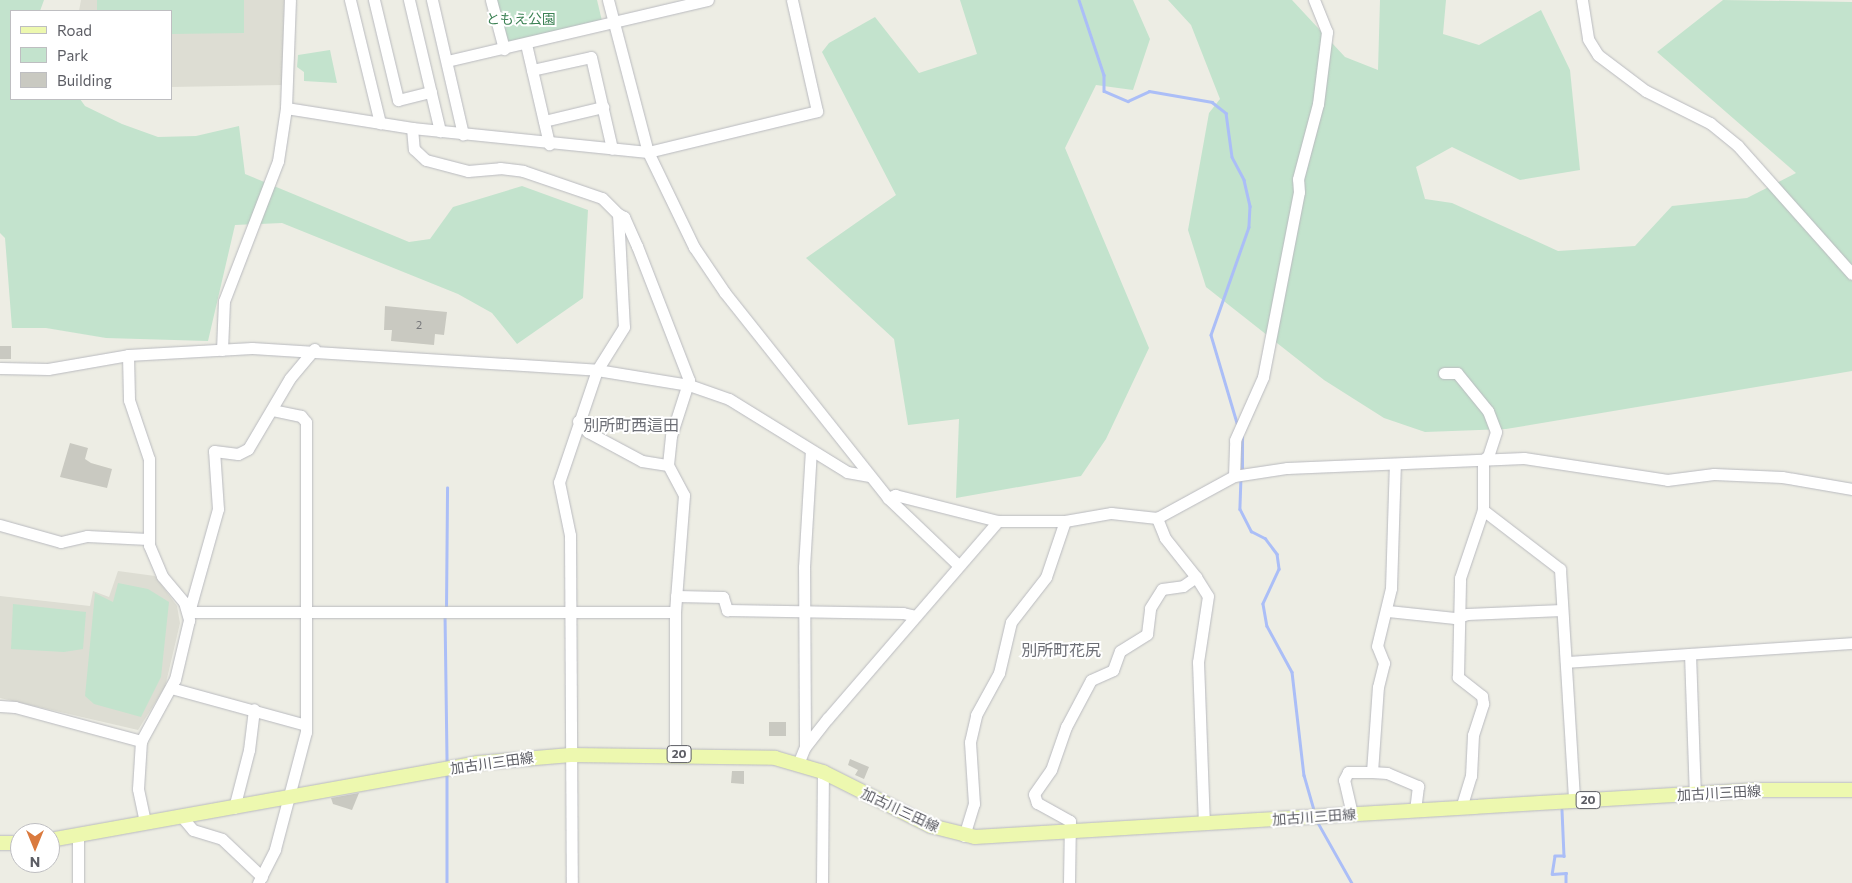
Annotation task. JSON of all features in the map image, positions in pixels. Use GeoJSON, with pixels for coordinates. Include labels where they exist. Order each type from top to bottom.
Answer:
{"type":"FeatureCollection","features":[{"type":"Feature","properties":{"kind":"main road","name":"加古川三田線"},"geometry":{"type":"LineString","coordinates":[[60,839],[477,763],[571,755],[675,754],[751,756],[798,764],[823,772],[931,826],[964,836],[1204,824],[1695,794],[1852,790]]}},
{"type":"Feature","properties":{"kind":"street"},"geometry":{"type":"LineString","coordinates":[[222,350],[224,301],[278,161],[286,108],[290,0]]}},
{"type":"Feature","properties":{"kind":"street"},"geometry":{"type":"LineString","coordinates":[[350,0],[380,122]]}},
{"type":"Feature","properties":{"kind":"street"},"geometry":{"type":"LineString","coordinates":[[374,0],[398,100],[431,92]]}},
{"type":"Feature","properties":{"kind":"street"},"geometry":{"type":"LineString","coordinates":[[409,0],[440,131]]}},
{"type":"Feature","properties":{"kind":"street"},"geometry":{"type":"LineString","coordinates":[[432,0],[463,134]]}},
{"type":"Feature","properties":{"kind":"street"},"geometry":{"type":"LineString","coordinates":[[492,0],[504,49]]}},
{"type":"Feature","properties":{"kind":"street"},"geometry":{"type":"LineString","coordinates":[[608,0],[648,152],[682,224],[716,280],[888,498],[958,565]]}},
{"type":"Feature","properties":{"kind":"street"},"geometry":{"type":"LineString","coordinates":[[447,61],[708,0]]}},
{"type":"Feature","properties":{"kind":"street"},"geometry":{"type":"LineString","coordinates":[[286,108],[412,128],[549,144],[648,152],[817,111],[792,0]]}},
{"type":"Feature","properties":{"kind":"street"},"geometry":{"type":"LineString","coordinates":[[1234,476],[1235,440],[1263,377],[1299,192],[1298,179],[1318,104],[1327,32],[1314,0]]}},
{"type":"Feature","properties":{"kind":"street"},"geometry":{"type":"LineString","coordinates":[[1582,0],[1588,40],[1598,55],[1646,91],[1710,123],[1738,146],[1852,274]]}},
{"type":"Feature","properties":{"kind":"street"},"geometry":{"type":"LineString","coordinates":[[526,44],[549,144]]}},
{"type":"Feature","properties":{"kind":"street"},"geometry":{"type":"LineString","coordinates":[[532,70],[591,57],[612,149]]}},
{"type":"Feature","properties":{"kind":"street"},"geometry":{"type":"LineString","coordinates":[[544,121],[603,107]]}},
{"type":"Feature","properties":{"kind":"street"},"geometry":{"type":"LineString","coordinates":[[412,128],[414,149],[426,160],[468,171],[500,168],[523,171],[602,198],[618,214],[624,217],[637,246],[689,385],[671,436],[668,465],[684,495],[675,612],[675,754]]}},
{"type":"Feature","properties":{"kind":"street"},"geometry":{"type":"LineString","coordinates":[[572,883],[570,534],[559,482],[578,420],[598,370],[624,327],[618,214]]}},
{"type":"Feature","properties":{"kind":"street"},"geometry":{"type":"LineString","coordinates":[[0,368],[63,368],[128,356],[222,350],[314,349],[598,370],[689,385],[756,413],[847,472],[870,476]]}},
{"type":"Feature","properties":{"kind":"street"},"geometry":{"type":"LineString","coordinates":[[145,823],[138,789],[141,742],[171,688],[189,612],[218,509],[214,451],[238,454],[248,449],[290,378],[314,349]]}},
{"type":"Feature","properties":{"kind":"street"},"geometry":{"type":"LineString","coordinates":[[128,356],[128,400],[149,459],[148,539],[162,576],[189,612]]}},
{"type":"Feature","properties":{"kind":"street"},"geometry":{"type":"LineString","coordinates":[[1444,373],[1456,373],[1488,411],[1496,432],[1488,456],[1483,460]]}},
{"type":"Feature","properties":{"kind":"street"},"geometry":{"type":"LineString","coordinates":[[182,817],[193,830],[222,839],[260,880],[275,849],[306,725],[306,422],[301,416],[272,410]]}},
{"type":"Feature","properties":{"kind":"street"},"geometry":{"type":"LineString","coordinates":[[578,420],[588,432],[642,461],[668,465]]}},
{"type":"Feature","properties":{"kind":"street"},"geometry":{"type":"LineString","coordinates":[[805,747],[804,612],[811,450]]}},
{"type":"Feature","properties":{"kind":"street"},"geometry":{"type":"LineString","coordinates":[[888,498],[895,495],[998,521],[1065,522],[1111,513],[1156,518],[1234,476],[1287,468],[1524,458],[1667,480],[1714,474],[1782,477],[1852,488]]}},
{"type":"Feature","properties":{"kind":"street"},"geometry":{"type":"LineString","coordinates":[[1461,808],[1471,776],[1473,735],[1482,704],[1482,696],[1458,677],[1460,578],[1483,510],[1483,460]]}},
{"type":"Feature","properties":{"kind":"street"},"geometry":{"type":"LineString","coordinates":[[1372,772],[1378,687],[1384,663],[1377,646],[1382,621],[1388,611],[1395,464]]}},
{"type":"Feature","properties":{"kind":"street"},"geometry":{"type":"LineString","coordinates":[[1483,510],[1560,569],[1574,801]]}},
{"type":"Feature","properties":{"kind":"street"},"geometry":{"type":"LineString","coordinates":[[1156,518],[1165,538],[1196,577],[1208,596],[1198,662],[1204,824]]}},
{"type":"Feature","properties":{"kind":"street"},"geometry":{"type":"LineString","coordinates":[[798,764],[805,747],[958,565],[998,521]]}},
{"type":"Feature","properties":{"kind":"street"},"geometry":{"type":"LineString","coordinates":[[964,836],[974,804],[970,742],[976,715],[999,673],[1011,622],[1046,577],[1065,522]]}},
{"type":"Feature","properties":{"kind":"street"},"geometry":{"type":"LineString","coordinates":[[0,525],[61,542],[87,536],[148,539]]}},
{"type":"Feature","properties":{"kind":"street"},"geometry":{"type":"LineString","coordinates":[[1069,883],[1068,818],[1037,803],[1034,794],[1051,770],[1066,727],[1091,680],[1113,670],[1120,652],[1148,634],[1150,608],[1162,589],[1183,586],[1196,577]]}},
{"type":"Feature","properties":{"kind":"street"},"geometry":{"type":"LineString","coordinates":[[676,596],[723,597],[727,610],[903,613],[915,616]]}},
{"type":"Feature","properties":{"kind":"street"},"geometry":{"type":"LineString","coordinates":[[1388,611],[1460,616],[1562,610]]}},
{"type":"Feature","properties":{"kind":"street"},"geometry":{"type":"LineString","coordinates":[[189,612],[675,612]]}},
{"type":"Feature","properties":{"kind":"street"},"geometry":{"type":"LineString","coordinates":[[1566,662],[1852,644]]}},
{"type":"Feature","properties":{"kind":"street"},"geometry":{"type":"LineString","coordinates":[[1690,654],[1695,794]]}},
{"type":"Feature","properties":{"kind":"street"},"geometry":{"type":"LineString","coordinates":[[171,688],[254,709],[306,725]]}},
{"type":"Feature","properties":{"kind":"street"},"geometry":{"type":"LineString","coordinates":[[0,706],[141,742]]}},
{"type":"Feature","properties":{"kind":"street"},"geometry":{"type":"LineString","coordinates":[[234,808],[249,750],[254,709]]}},
{"type":"Feature","properties":{"kind":"street"},"geometry":{"type":"LineString","coordinates":[[822,883],[823,772]]}},
{"type":"Feature","properties":{"kind":"street"},"geometry":{"type":"LineString","coordinates":[[1352,814],[1344,780],[1348,772],[1387,773],[1418,786],[1415,811]]}},
{"type":"Feature","properties":{"kind":"street"},"geometry":{"type":"LineString","coordinates":[[78,836],[78,883]]}},
{"type":"Feature","properties":{"kind":"shaded area"},"geometry":{"type":"Polygon","coordinates":[[[81,0],[284,0],[282,85],[172,87],[172,10],[79,10],[81,0]]]}},
{"type":"Feature","properties":{"kind":"shaded area"},"geometry":{"type":"Polygon","coordinates":[[[118,571],[155,576],[177,606],[180,623],[165,687],[138,730],[0,698],[0,596],[90,606],[93,591],[109,597],[118,571]]]}},
{"type":"Feature","properties":{"kind":"green space"},"geometry":{"type":"Polygon","coordinates":[[[0,0],[44,0],[40,10],[10,10],[10,100],[81,100],[85,106],[122,124],[158,137],[196,136],[239,126],[245,174],[409,242],[430,239],[453,207],[522,186],[588,210],[583,298],[517,344],[492,313],[458,294],[282,223],[235,225],[208,341],[106,338],[46,328],[12,328],[5,238],[0,233],[0,0]]]}},
{"type":"Feature","properties":{"kind":"green space"},"geometry":{"type":"Polygon","coordinates":[[[97,0],[244,0],[244,33],[172,34],[172,10],[97,10],[97,0]]]}},
{"type":"Feature","properties":{"kind":"green space","name":"ともえ公園"},"geometry":{"type":"Polygon","coordinates":[[[495,0],[597,0],[602,21],[506,42],[495,0]]]}},
{"type":"Feature","properties":{"kind":"green space"},"geometry":{"type":"Polygon","coordinates":[[[960,0],[1133,0],[1150,39],[1133,90],[1096,85],[1065,148],[1149,348],[1106,439],[1081,476],[956,498],[959,419],[908,425],[894,339],[806,258],[896,195],[822,52],[829,43],[875,17],[919,73],[977,54],[960,0]]]}},
{"type":"Feature","properties":{"kind":"green space"},"geometry":{"type":"Polygon","coordinates":[[[1168,0],[1292,0],[1345,57],[1378,70],[1380,0],[1446,0],[1443,34],[1479,45],[1541,10],[1570,70],[1580,170],[1520,180],[1452,147],[1416,167],[1425,199],[1452,203],[1558,251],[1635,246],[1672,206],[1747,198],[1796,173],[1657,52],[1723,0],[1852,2],[1852,371],[1506,429],[1425,432],[1384,418],[1324,380],[1206,287],[1188,230],[1209,113],[1220,99],[1191,25],[1168,0]]]}},
{"type":"Feature","properties":{"kind":"green space"},"geometry":{"type":"Polygon","coordinates":[[[330,50],[337,83],[304,81],[304,72],[297,67],[298,55],[330,50]]]}},
{"type":"Feature","properties":{"kind":"green space"},"geometry":{"type":"Polygon","coordinates":[[[118,583],[148,589],[169,602],[161,677],[141,717],[94,704],[85,696],[95,593],[113,602],[118,583]]]}},
{"type":"Feature","properties":{"kind":"green space"},"geometry":{"type":"Polygon","coordinates":[[[13,604],[86,612],[83,649],[64,652],[11,649],[13,604]]]}},
{"type":"Feature","properties":{"kind":"building"},"geometry":{"type":"Polygon","coordinates":[[[385,306],[447,312],[444,335],[435,334],[434,345],[391,341],[392,330],[384,330],[385,306]]]}},
{"type":"Feature","properties":{"kind":"building"},"geometry":{"type":"Polygon","coordinates":[[[0,346],[11,346],[11,359],[0,359],[0,346]]]}},
{"type":"Feature","properties":{"kind":"building"},"geometry":{"type":"Polygon","coordinates":[[[70,443],[88,448],[85,459],[91,463],[112,469],[107,488],[60,477],[70,443]]]}},
{"type":"Feature","properties":{"kind":"building"},"geometry":{"type":"Polygon","coordinates":[[[769,722],[786,722],[786,736],[769,736],[769,722]]]}},
{"type":"Feature","properties":{"kind":"building"},"geometry":{"type":"Polygon","coordinates":[[[850,759],[869,767],[864,779],[855,775],[858,770],[848,765],[850,759]]]}},
{"type":"Feature","properties":{"kind":"building"},"geometry":{"type":"Polygon","coordinates":[[[732,771],[744,771],[744,784],[731,783],[732,771]]]}},
{"type":"Feature","properties":{"kind":"building"},"geometry":{"type":"Polygon","coordinates":[[[359,793],[352,810],[333,804],[331,798],[359,793]]]}},
{"type":"Feature","properties":{"kind":"waterway"},"geometry":{"type":"LineString","coordinates":[[1079,0],[1104,75],[1104,91],[1128,101],[1149,91],[1212,102],[1226,113],[1232,157],[1244,180],[1250,206],[1249,227],[1211,335],[1237,423]]}},
{"type":"Feature","properties":{"kind":"waterway"},"geometry":{"type":"LineString","coordinates":[[1242,435],[1242,472]]}},
{"type":"Feature","properties":{"kind":"waterway"},"geometry":{"type":"LineString","coordinates":[[1241,477],[1240,509],[1251,531],[1265,538],[1277,554],[1279,569],[1263,604],[1267,626],[1292,672],[1304,775],[1314,811]]}},
{"type":"Feature","properties":{"kind":"waterway"},"geometry":{"type":"LineString","coordinates":[[446,609],[447,488]]}},
{"type":"Feature","properties":{"kind":"waterway"},"geometry":{"type":"LineString","coordinates":[[445,614],[447,764]]}},
{"type":"Feature","properties":{"kind":"waterway"},"geometry":{"type":"LineString","coordinates":[[447,774],[447,883]]}},
{"type":"Feature","properties":{"kind":"waterway"},"geometry":{"type":"LineString","coordinates":[[1562,810],[1564,856],[1555,856],[1552,874],[1566,873],[1566,883]]}},
{"type":"Feature","properties":{"kind":"waterway"},"geometry":{"type":"LineString","coordinates":[[1317,821],[1352,883]]}},
{"type":"Feature","properties":{"kind":"district","name":"別所町西這田"},"geometry":{"type":"Point","coordinates":[631,425]}},
{"type":"Feature","properties":{"kind":"district","name":"別所町花尻"},"geometry":{"type":"Point","coordinates":[1061,650]}}]}
